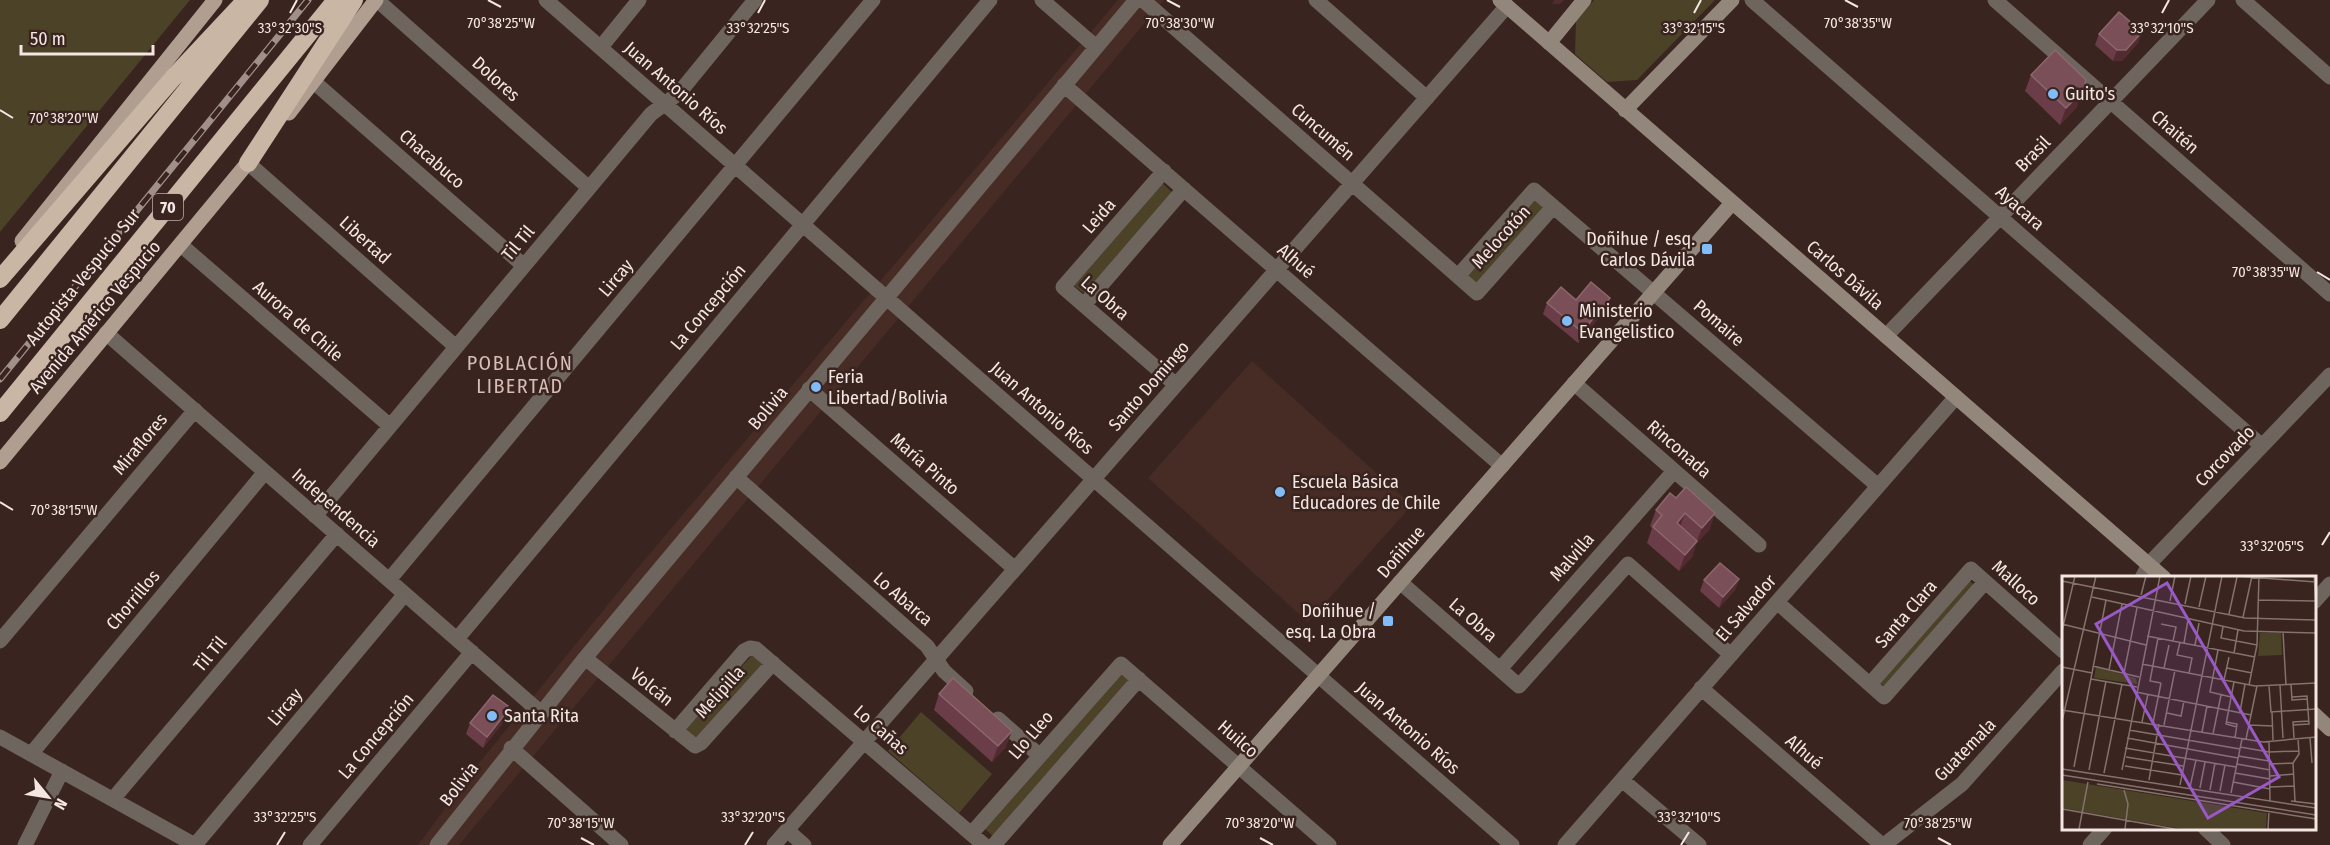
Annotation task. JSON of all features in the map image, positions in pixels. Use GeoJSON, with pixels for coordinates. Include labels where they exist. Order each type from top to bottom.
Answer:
{"type":"FeatureCollection","features":[{"type":"Feature","properties":{"kind":"highway"},"geometry":{"type":"LineString","coordinates":[[0,279],[173,78],[246,0]]}},
{"type":"Feature","properties":{"kind":"highway","name":"Autopista Vespucio Sur"},"geometry":{"type":"LineString","coordinates":[[0,320],[260,0]]}},
{"type":"Feature","properties":{"kind":"highway","name":"Autopista Vespucio Sur"},"geometry":{"type":"LineString","coordinates":[[0,413],[336,0]]}},
{"type":"Feature","properties":{"kind":"highway"},"geometry":{"type":"LineString","coordinates":[[248,163],[354,0]]}},
{"type":"Feature","properties":{"kind":"main road"},"geometry":{"type":"LineString","coordinates":[[0,268],[215,0]]}},
{"type":"Feature","properties":{"kind":"main road","name":"Avenida Américo Vespucio"},"geometry":{"type":"LineString","coordinates":[[0,462],[314,82],[376,0]]}},
{"type":"Feature","properties":{"kind":"street","name":"Dolores"},"geometry":{"type":"LineString","coordinates":[[376,0],[589,188]]}},
{"type":"Feature","properties":{"kind":"street","name":"Juan Antonio Ríos"},"geometry":{"type":"LineString","coordinates":[[546,0],[1512,845]]}},
{"type":"Feature","properties":{"kind":"street"},"geometry":{"type":"LineString","coordinates":[[600,47],[639,0]]}},
{"type":"Feature","properties":{"kind":"street","name":"Til Til"},"geometry":{"type":"LineString","coordinates":[[315,516],[651,114],[679,93],[755,0]]}},
{"type":"Feature","properties":{"kind":"street","name":"Lircay"},"geometry":{"type":"LineString","coordinates":[[389,580],[873,0]]}},
{"type":"Feature","properties":{"kind":"street","name":"La Concepción"},"geometry":{"type":"LineString","coordinates":[[457,639],[990,0]]}},
{"type":"Feature","properties":{"kind":"street"},"geometry":{"type":"LineString","coordinates":[[1042,0],[1096,47]]}},
{"type":"Feature","properties":{"kind":"street","name":"Bolivia"},"geometry":{"type":"LineString","coordinates":[[437,845],[540,712],[1136,0]]}},
{"type":"Feature","properties":{"kind":"street","name":"Cuncumén"},"geometry":{"type":"LineString","coordinates":[[1143,0],[1477,293]]}},
{"type":"Feature","properties":{"kind":"street"},"geometry":{"type":"LineString","coordinates":[[1316,0],[1427,98]]}},
{"type":"Feature","properties":{"kind":"street"},"geometry":{"type":"LineString","coordinates":[[1549,43],[1584,0]]}},
{"type":"Feature","properties":{"kind":"street"},"geometry":{"type":"LineString","coordinates":[[1625,110],[1731,0]]}},
{"type":"Feature","properties":{"kind":"street","name":"Ayacara"},"geometry":{"type":"LineString","coordinates":[[1752,0],[2262,446]]}},
{"type":"Feature","properties":{"kind":"street","name":"Chaitén"},"geometry":{"type":"LineString","coordinates":[[1995,0],[2330,294]]}},
{"type":"Feature","properties":{"kind":"street","name":"Brasil"},"geometry":{"type":"LineString","coordinates":[[1886,336],[2208,0]]}},
{"type":"Feature","properties":{"kind":"street"},"geometry":{"type":"LineString","coordinates":[[2243,0],[2330,77]]}},
{"type":"Feature","properties":{"kind":"street","name":"Santo Domingo"},"geometry":{"type":"LineString","coordinates":[[774,845],[1427,98],[1504,3]]}},
{"type":"Feature","properties":{"kind":"street","name":"Carlos Dávila"},"geometry":{"type":"LineString","coordinates":[[1504,3],[1956,397],[2145,571]]}},
{"type":"Feature","properties":{"kind":"street","name":"Chacabuco"},"geometry":{"type":"LineString","coordinates":[[314,82],[524,266]]}},
{"type":"Feature","properties":{"kind":"street","name":"Alhué"},"geometry":{"type":"LineString","coordinates":[[1064,85],[1502,465]]}},
{"type":"Feature","properties":{"kind":"street","name":"Libertad"},"geometry":{"type":"LineString","coordinates":[[248,163],[456,347]]}},
{"type":"Feature","properties":{"kind":"street","name":"Leida"},"geometry":{"type":"LineString","coordinates":[[1063,287],[1164,171]]}},
{"type":"Feature","properties":{"kind":"street"},"geometry":{"type":"LineString","coordinates":[[1084,305],[1184,189]]}},
{"type":"Feature","properties":{"kind":"street","name":"Melocotón"},"geometry":{"type":"LineString","coordinates":[[1458,276],[1534,190]]}},
{"type":"Feature","properties":{"kind":"street","name":"Pomaire"},"geometry":{"type":"LineString","coordinates":[[1534,190],[1878,486]]}},
{"type":"Feature","properties":{"kind":"street","name":"Doñihue"},"geometry":{"type":"LineString","coordinates":[[1170,845],[1732,203]]}},
{"type":"Feature","properties":{"kind":"street","name":"Melocotón"},"geometry":{"type":"LineString","coordinates":[[1477,293],[1553,207]]}},
{"type":"Feature","properties":{"kind":"street","name":"Aurora de Chile"},"geometry":{"type":"LineString","coordinates":[[181,245],[390,426]]}},
{"type":"Feature","properties":{"kind":"street","name":"La Obra"},"geometry":{"type":"LineString","coordinates":[[1063,287],[1176,385]]}},
{"type":"Feature","properties":{"kind":"street","name":"Independencia"},"geometry":{"type":"LineString","coordinates":[[106,333],[540,712]]}},
{"type":"Feature","properties":{"kind":"street","name":"Corcovado"},"geometry":{"type":"LineString","coordinates":[[2145,571],[2330,375]]}},
{"type":"Feature","properties":{"kind":"street","name":"Rinconada"},"geometry":{"type":"LineString","coordinates":[[1574,383],[1759,545]]}},
{"type":"Feature","properties":{"kind":"street","name":"María Pinto"},"geometry":{"type":"LineString","coordinates":[[809,389],[1015,568]]}},
{"type":"Feature","properties":{"kind":"street","name":"El Salvador"},"geometry":{"type":"LineString","coordinates":[[1565,845],[1956,397]]}},
{"type":"Feature","properties":{"kind":"street","name":"Miraflores"},"geometry":{"type":"LineString","coordinates":[[0,641],[195,410]]}},
{"type":"Feature","properties":{"kind":"street","name":"Malvilla"},"geometry":{"type":"LineString","coordinates":[[1500,669],[1674,471]]}},
{"type":"Feature","properties":{"kind":"street","name":"Chorrillos"},"geometry":{"type":"LineString","coordinates":[[31,754],[265,472]]}},
{"type":"Feature","properties":{"kind":"street","name":"Lo Abarca"},"geometry":{"type":"LineString","coordinates":[[736,477],[927,646],[944,671],[1039,755]]}},
{"type":"Feature","properties":{"kind":"street","name":"Til Til"},"geometry":{"type":"LineString","coordinates":[[112,799],[336,534]]}},
{"type":"Feature","properties":{"kind":"street","name":"La Obra"},"geometry":{"type":"LineString","coordinates":[[1400,582],[1519,686],[1628,564],[1731,655]]}},
{"type":"Feature","properties":{"kind":"street","name":"Malloco"},"geometry":{"type":"LineString","coordinates":[[1971,569],[2062,650]]}},
{"type":"Feature","properties":{"kind":"street","name":"Santa Clara"},"geometry":{"type":"LineString","coordinates":[[1870,684],[1971,569]]}},
{"type":"Feature","properties":{"kind":"street"},"geometry":{"type":"LineString","coordinates":[[1777,602],[1884,697],[1985,582]]}},
{"type":"Feature","properties":{"kind":"street"},"geometry":{"type":"LineString","coordinates":[[2315,600],[2330,584]]}},
{"type":"Feature","properties":{"kind":"street","name":"Lircay"},"geometry":{"type":"LineString","coordinates":[[195,845],[405,594]]}},
{"type":"Feature","properties":{"kind":"street","name":"Lo Cañas"},"geometry":{"type":"LineString","coordinates":[[750,648],[756,649],[984,845]]}},
{"type":"Feature","properties":{"kind":"street","name":"Melipilla"},"geometry":{"type":"LineString","coordinates":[[675,731],[750,648]]}},
{"type":"Feature","properties":{"kind":"street","name":"La Concepción"},"geometry":{"type":"LineString","coordinates":[[310,845],[472,652]]}},
{"type":"Feature","properties":{"kind":"street","name":"Volcán"},"geometry":{"type":"LineString","coordinates":[[585,658],[695,746]]}},
{"type":"Feature","properties":{"kind":"street","name":"Melipilla"},"geometry":{"type":"LineString","coordinates":[[695,746],[772,663]]}},
{"type":"Feature","properties":{"kind":"street","name":"Huilco"},"geometry":{"type":"LineString","coordinates":[[1121,664],[1329,845]]}},
{"type":"Feature","properties":{"kind":"street","name":"Llo Lleo"},"geometry":{"type":"LineString","coordinates":[[971,834],[1121,664]]}},
{"type":"Feature","properties":{"kind":"street","name":"Guatemala"},"geometry":{"type":"LineString","coordinates":[[1883,845],[1962,784],[2062,672]]}},
{"type":"Feature","properties":{"kind":"street"},"geometry":{"type":"LineString","coordinates":[[994,845],[1139,679]]}},
{"type":"Feature","properties":{"kind":"street","name":"Alhué"},"geometry":{"type":"LineString","coordinates":[[1701,688],[1883,845]]}},
{"type":"Feature","properties":{"kind":"street"},"geometry":{"type":"LineString","coordinates":[[2315,716],[2330,729]]}},
{"type":"Feature","properties":{"kind":"street"},"geometry":{"type":"LineString","coordinates":[[0,737],[112,799],[167,838],[195,845]]}},
{"type":"Feature","properties":{"kind":"street"},"geometry":{"type":"LineString","coordinates":[[511,748],[621,845]]}},
{"type":"Feature","properties":{"kind":"street"},"geometry":{"type":"LineString","coordinates":[[25,845],[63,771]]}},
{"type":"Feature","properties":{"kind":"street"},"geometry":{"type":"LineString","coordinates":[[1622,780],[1699,845]]}},
{"type":"Feature","properties":{"kind":"street"},"geometry":{"type":"LineString","coordinates":[[787,830],[804,845]]}},
{"type":"Feature","properties":{"kind":"street"},"geometry":{"type":"LineString","coordinates":[[2090,845],[2103,830]]}},
{"type":"Feature","properties":{"kind":"street"},"geometry":{"type":"LineString","coordinates":[[2207,830],[2223,845]]}},
{"type":"Feature","properties":{"kind":"shaded area"},"geometry":{"type":"Polygon","coordinates":[[[0,0],[190,0],[0,232],[0,0]]]}},
{"type":"Feature","properties":{"kind":"shaded area","name":"Feria Libertad/Bolivia"},"geometry":{"type":"Polygon","coordinates":[[[1118,0],[1164,0],[459,845],[418,845],[475,768],[636,570],[1118,0]]]}},
{"type":"Feature","properties":{"kind":"shaded area"},"geometry":{"type":"Polygon","coordinates":[[[1594,0],[1715,0],[1637,80],[1607,82],[1575,54],[1576,21],[1594,0]]]}},
{"type":"Feature","properties":{"kind":"shaded area"},"geometry":{"type":"Polygon","coordinates":[[[1160,181],[1174,194],[1086,295],[1073,285],[1160,181]]]}},
{"type":"Feature","properties":{"kind":"shaded area"},"geometry":{"type":"Polygon","coordinates":[[[1534,195],[1547,207],[1478,286],[1465,275],[1534,195]]]}},
{"type":"Feature","properties":{"kind":"shaded area","name":"Escuela Básica Educadores de Chile"},"geometry":{"type":"Polygon","coordinates":[[[1252,361],[1412,505],[1308,622],[1148,478],[1252,361]]]}},
{"type":"Feature","properties":{"kind":"shaded area"},"geometry":{"type":"Polygon","coordinates":[[[1968,579],[1976,587],[1886,688],[1876,680],[1968,579]]]}},
{"type":"Feature","properties":{"kind":"shaded area"},"geometry":{"type":"Polygon","coordinates":[[[754,653],[762,660],[762,665],[693,741],[685,729],[754,653]]]}},
{"type":"Feature","properties":{"kind":"shaded area"},"geometry":{"type":"Polygon","coordinates":[[[1121,670],[1134,680],[996,839],[983,827],[1121,670]]]}},
{"type":"Feature","properties":{"kind":"shaded area"},"geometry":{"type":"Polygon","coordinates":[[[921,712],[992,774],[959,813],[888,751],[921,712]]]}},
{"type":"Feature","properties":{"kind":"building"},"geometry":{"type":"Polygon","coordinates":[[[2119,12],[2142,32],[2126,50],[2117,50],[2099,34],[2119,12]]]}},
{"type":"Feature","properties":{"kind":"building"},"geometry":{"type":"Polygon","coordinates":[[[2055,50],[2086,80],[2083,91],[2066,108],[2031,75],[2055,50]]]}},
{"type":"Feature","properties":{"kind":"building"},"geometry":{"type":"Polygon","coordinates":[[[1591,282],[1610,298],[1582,332],[1547,303],[1561,287],[1576,300],[1591,282]]]}},
{"type":"Feature","properties":{"kind":"building"},"geometry":{"type":"Polygon","coordinates":[[[1686,487],[1715,513],[1702,528],[1685,513],[1677,523],[1697,541],[1685,555],[1653,527],[1662,515],[1656,510],[1670,493],[1676,498],[1686,487]]]}},
{"type":"Feature","properties":{"kind":"building"},"geometry":{"type":"Polygon","coordinates":[[[1720,563],[1739,579],[1723,597],[1704,580],[1720,563]]]}},
{"type":"Feature","properties":{"kind":"building"},"geometry":{"type":"Polygon","coordinates":[[[953,678],[1012,731],[998,746],[939,694],[953,678]]]}},
{"type":"Feature","properties":{"kind":"building"},"geometry":{"type":"Polygon","coordinates":[[[493,695],[508,706],[506,713],[487,737],[470,723],[493,695]]]}},
{"type":"Feature","properties":{"kind":"railway"},"geometry":{"type":"LineString","coordinates":[[0,379],[308,0]]}},
{"type":"Feature","properties":{"kind":"place","name":"Guito's"},"geometry":{"type":"Point","coordinates":[2053,94]}},
{"type":"Feature","properties":{"kind":"place","name":"Doñihue / esq. Carlos Dávila"},"geometry":{"type":"Point","coordinates":[1707,249]}},
{"type":"Feature","properties":{"kind":"place","name":"Ministerio Evangelistico"},"geometry":{"type":"Point","coordinates":[1567,321]}},
{"type":"Feature","properties":{"kind":"place","name":"Feria Libertad/Bolivia"},"geometry":{"type":"Point","coordinates":[816,387]}},
{"type":"Feature","properties":{"kind":"place","name":"Escuela Básica Educadores de Chile"},"geometry":{"type":"Point","coordinates":[1280,492]}},
{"type":"Feature","properties":{"kind":"place","name":"Doñihue / esq. La Obra"},"geometry":{"type":"Point","coordinates":[1388,621]}},
{"type":"Feature","properties":{"kind":"place","name":"Santa Rita"},"geometry":{"type":"Point","coordinates":[492,716]}},
{"type":"Feature","properties":{"kind":"district","name":"POBLACIÓN LIBERTAD"},"geometry":{"type":"Point","coordinates":[520,374]}}]}
